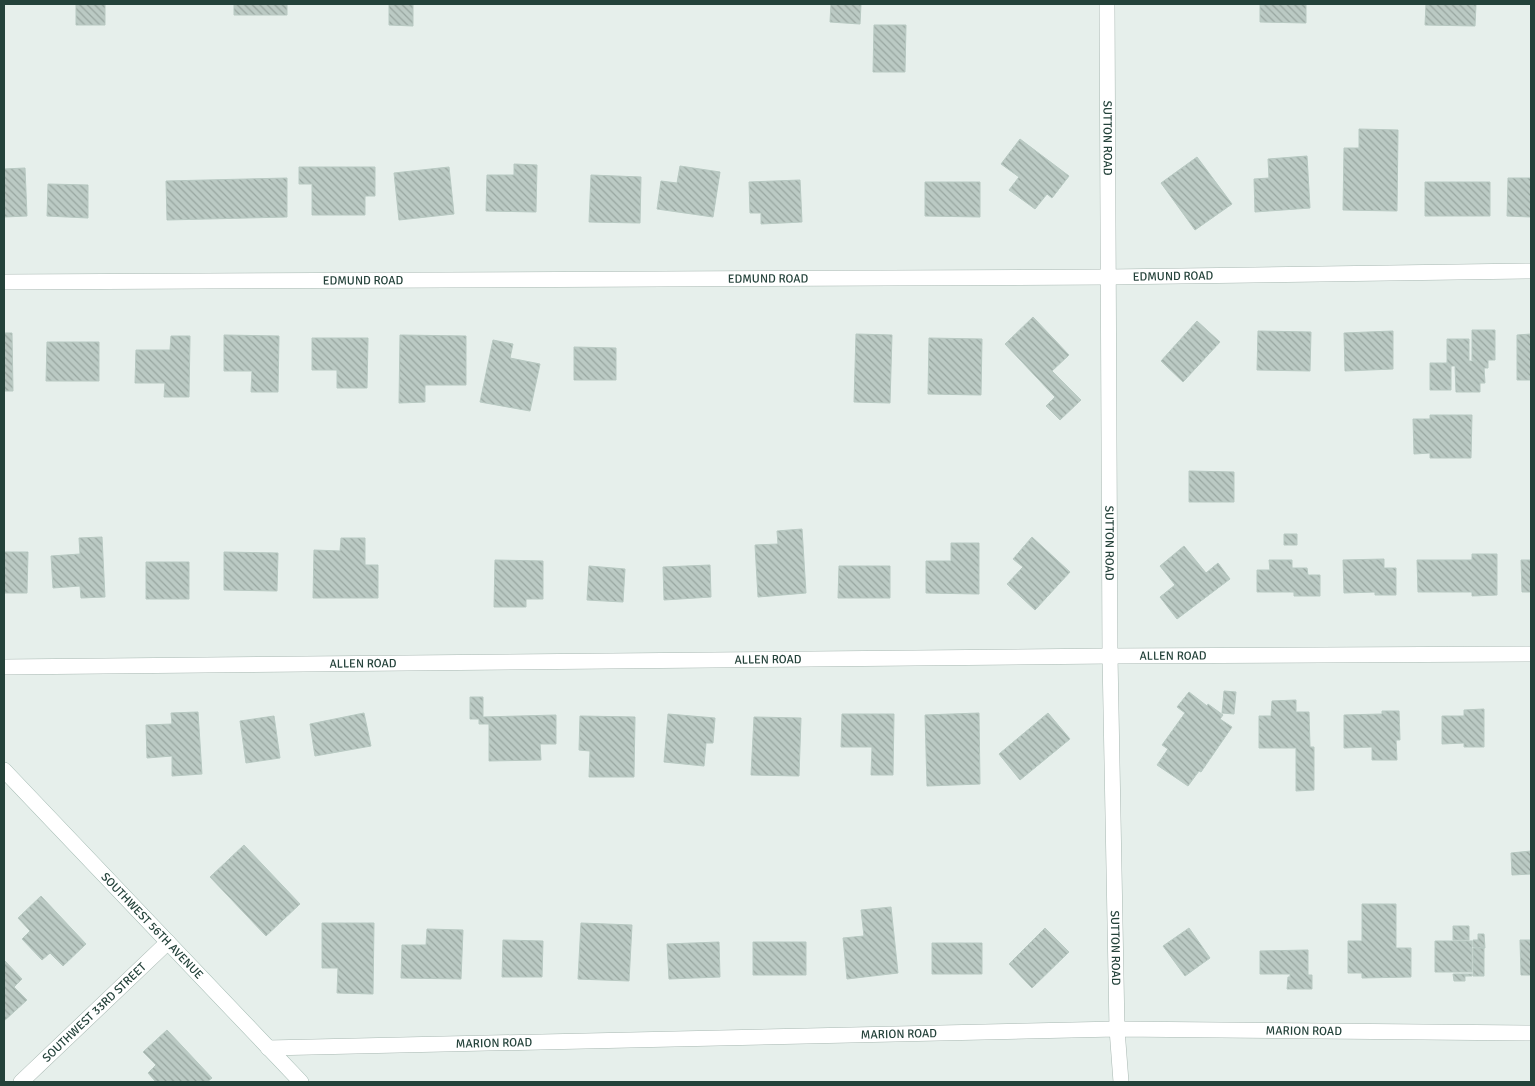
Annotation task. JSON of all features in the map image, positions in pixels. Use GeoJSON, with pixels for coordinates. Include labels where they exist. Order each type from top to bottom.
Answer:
{"type":"FeatureCollection","features":[{"type":"Feature","properties":{"kind":"street","name":"SUTTON ROAD"},"geometry":{"type":"LineString","coordinates":[[1107,4],[1110,656],[1117,1029],[1121,1082]]}},
{"type":"Feature","properties":{"kind":"street","name":"EDMUND ROAD"},"geometry":{"type":"LineString","coordinates":[[4,282],[1109,276],[1531,271]]}},
{"type":"Feature","properties":{"kind":"street","name":"ALLEN ROAD"},"geometry":{"type":"LineString","coordinates":[[4,667],[1110,656],[1531,654]]}},
{"type":"Feature","properties":{"kind":"street","name":"SOUTHWEST 56TH AVENUE"},"geometry":{"type":"LineString","coordinates":[[4,770],[300,1082]]}},
{"type":"Feature","properties":{"kind":"street","name":"SOUTHWEST 33RD STREET"},"geometry":{"type":"LineString","coordinates":[[22,1082],[168,942]]}},
{"type":"Feature","properties":{"kind":"street","name":"MARION ROAD"},"geometry":{"type":"LineString","coordinates":[[268,1048],[1117,1029],[1531,1033]]}},
{"type":"Feature","properties":{"kind":"building"},"geometry":{"type":"Polygon","coordinates":[[[76,4],[105,4],[105,25],[76,25],[76,4]]]}},
{"type":"Feature","properties":{"kind":"building"},"geometry":{"type":"Polygon","coordinates":[[[234,4],[287,4],[287,15],[234,15],[234,4]]]}},
{"type":"Feature","properties":{"kind":"building"},"geometry":{"type":"Polygon","coordinates":[[[389,4],[413,4],[413,26],[389,25],[389,4]]]}},
{"type":"Feature","properties":{"kind":"building"},"geometry":{"type":"Polygon","coordinates":[[[831,4],[861,4],[860,24],[830,22],[831,4]]]}},
{"type":"Feature","properties":{"kind":"building"},"geometry":{"type":"Polygon","coordinates":[[[1260,4],[1306,4],[1306,23],[1260,22],[1260,4]]]}},
{"type":"Feature","properties":{"kind":"building"},"geometry":{"type":"Polygon","coordinates":[[[1426,4],[1476,4],[1475,26],[1425,25],[1426,4]]]}},
{"type":"Feature","properties":{"kind":"building"},"geometry":{"type":"Polygon","coordinates":[[[874,25],[906,25],[905,72],[873,72],[874,25]]]}},
{"type":"Feature","properties":{"kind":"building"},"geometry":{"type":"Polygon","coordinates":[[[1359,129],[1398,130],[1397,211],[1343,210],[1344,148],[1359,148],[1359,129]]]}},
{"type":"Feature","properties":{"kind":"building"},"geometry":{"type":"Polygon","coordinates":[[[1020,139],[1069,176],[1052,198],[1047,194],[1035,209],[1009,190],[1019,177],[1001,164],[1020,139]]]}},
{"type":"Feature","properties":{"kind":"building"},"geometry":{"type":"Polygon","coordinates":[[[1307,156],[1310,208],[1255,212],[1254,179],[1269,178],[1268,159],[1307,156]]]}},
{"type":"Feature","properties":{"kind":"building"},"geometry":{"type":"Polygon","coordinates":[[[1197,157],[1232,204],[1195,230],[1161,183],[1197,157]]]}},
{"type":"Feature","properties":{"kind":"building"},"geometry":{"type":"Polygon","coordinates":[[[514,164],[537,165],[536,212],[486,211],[487,175],[514,175],[514,164]]]}},
{"type":"Feature","properties":{"kind":"building"},"geometry":{"type":"Polygon","coordinates":[[[680,166],[720,172],[713,217],[657,209],[661,181],[677,183],[680,166]]]}},
{"type":"Feature","properties":{"kind":"building"},"geometry":{"type":"Polygon","coordinates":[[[299,167],[375,167],[375,196],[365,196],[365,215],[312,215],[312,184],[299,184],[299,167]]]}},
{"type":"Feature","properties":{"kind":"building"},"geometry":{"type":"Polygon","coordinates":[[[449,167],[454,214],[399,220],[394,173],[449,167]]]}},
{"type":"Feature","properties":{"kind":"building"},"geometry":{"type":"Polygon","coordinates":[[[25,168],[27,216],[4,217],[4,169],[25,168]]]}},
{"type":"Feature","properties":{"kind":"building"},"geometry":{"type":"Polygon","coordinates":[[[591,175],[641,177],[640,223],[589,222],[591,175]]]}},
{"type":"Feature","properties":{"kind":"building"},"geometry":{"type":"Polygon","coordinates":[[[287,178],[287,217],[167,220],[166,181],[287,178]]]}},
{"type":"Feature","properties":{"kind":"building"},"geometry":{"type":"Polygon","coordinates":[[[1508,178],[1531,178],[1531,217],[1507,216],[1508,178]]]}},
{"type":"Feature","properties":{"kind":"building"},"geometry":{"type":"Polygon","coordinates":[[[800,180],[802,222],[761,224],[761,213],[750,213],[749,182],[800,180]]]}},
{"type":"Feature","properties":{"kind":"building"},"geometry":{"type":"Polygon","coordinates":[[[925,182],[980,182],[980,217],[925,216],[925,182]]]}},
{"type":"Feature","properties":{"kind":"building"},"geometry":{"type":"Polygon","coordinates":[[[1425,182],[1490,182],[1490,216],[1425,216],[1425,182]]]}},
{"type":"Feature","properties":{"kind":"building"},"geometry":{"type":"Polygon","coordinates":[[[48,184],[88,185],[88,218],[47,216],[48,184]]]}},
{"type":"Feature","properties":{"kind":"building"},"geometry":{"type":"Polygon","coordinates":[[[1033,317],[1069,355],[1052,371],[1081,400],[1060,420],[1046,406],[1055,397],[1005,344],[1033,317]]]}},
{"type":"Feature","properties":{"kind":"building"},"geometry":{"type":"Polygon","coordinates":[[[1197,321],[1220,342],[1183,382],[1161,361],[1197,321]]]}},
{"type":"Feature","properties":{"kind":"building"},"geometry":{"type":"Polygon","coordinates":[[[1472,330],[1495,330],[1495,360],[1488,360],[1488,368],[1484,368],[1485,383],[1480,383],[1480,392],[1456,392],[1455,366],[1451,366],[1451,390],[1430,390],[1430,363],[1447,363],[1447,339],[1469,339],[1469,361],[1477,361],[1472,360],[1472,330]]]}},
{"type":"Feature","properties":{"kind":"building"},"geometry":{"type":"Polygon","coordinates":[[[1258,331],[1311,332],[1310,371],[1257,370],[1258,331]]]}},
{"type":"Feature","properties":{"kind":"building"},"geometry":{"type":"Polygon","coordinates":[[[1393,331],[1393,369],[1345,371],[1344,333],[1393,331]]]}},
{"type":"Feature","properties":{"kind":"building"},"geometry":{"type":"Polygon","coordinates":[[[4,333],[12,333],[13,391],[4,391],[4,333]]]}},
{"type":"Feature","properties":{"kind":"building"},"geometry":{"type":"Polygon","coordinates":[[[856,334],[892,335],[890,403],[854,402],[856,334]]]}},
{"type":"Feature","properties":{"kind":"building"},"geometry":{"type":"Polygon","coordinates":[[[1531,334],[1531,380],[1517,380],[1517,335],[1531,334]]]}},
{"type":"Feature","properties":{"kind":"building"},"geometry":{"type":"Polygon","coordinates":[[[224,335],[279,336],[278,392],[251,392],[252,371],[224,371],[224,335]]]}},
{"type":"Feature","properties":{"kind":"building"},"geometry":{"type":"Polygon","coordinates":[[[400,335],[466,336],[466,385],[425,385],[425,402],[399,403],[400,335]]]}},
{"type":"Feature","properties":{"kind":"building"},"geometry":{"type":"Polygon","coordinates":[[[171,336],[190,336],[189,397],[164,397],[165,383],[135,383],[136,350],[170,350],[171,336]]]}},
{"type":"Feature","properties":{"kind":"building"},"geometry":{"type":"Polygon","coordinates":[[[312,338],[368,338],[367,388],[337,388],[337,370],[312,370],[312,338]]]}},
{"type":"Feature","properties":{"kind":"building"},"geometry":{"type":"Polygon","coordinates":[[[929,338],[982,339],[981,395],[928,394],[929,338]]]}},
{"type":"Feature","properties":{"kind":"building"},"geometry":{"type":"Polygon","coordinates":[[[493,340],[513,344],[510,358],[540,364],[530,411],[480,402],[493,340]]]}},
{"type":"Feature","properties":{"kind":"building"},"geometry":{"type":"Polygon","coordinates":[[[47,342],[99,342],[99,381],[46,381],[47,342]]]}},
{"type":"Feature","properties":{"kind":"building"},"geometry":{"type":"Polygon","coordinates":[[[574,347],[616,348],[616,380],[574,380],[574,347]]]}},
{"type":"Feature","properties":{"kind":"building"},"geometry":{"type":"Polygon","coordinates":[[[1430,415],[1472,415],[1471,458],[1430,458],[1430,453],[1414,454],[1413,419],[1430,419],[1430,415]]]}},
{"type":"Feature","properties":{"kind":"building"},"geometry":{"type":"Polygon","coordinates":[[[1189,471],[1234,472],[1234,502],[1189,502],[1189,471]]]}},
{"type":"Feature","properties":{"kind":"building"},"geometry":{"type":"Polygon","coordinates":[[[802,529],[806,593],[758,597],[755,545],[778,544],[777,531],[802,529]]]}},
{"type":"Feature","properties":{"kind":"building"},"geometry":{"type":"Polygon","coordinates":[[[1284,534],[1297,534],[1297,545],[1284,545],[1284,534]]]}},
{"type":"Feature","properties":{"kind":"building"},"geometry":{"type":"Polygon","coordinates":[[[102,537],[105,597],[81,598],[80,586],[53,588],[51,556],[80,554],[79,538],[102,537]]]}},
{"type":"Feature","properties":{"kind":"building"},"geometry":{"type":"Polygon","coordinates":[[[1032,537],[1070,572],[1035,610],[1007,584],[1023,567],[1013,559],[1032,537]]]}},
{"type":"Feature","properties":{"kind":"building"},"geometry":{"type":"Polygon","coordinates":[[[341,538],[365,538],[365,565],[378,565],[378,598],[313,598],[314,550],[340,551],[341,538]]]}},
{"type":"Feature","properties":{"kind":"building"},"geometry":{"type":"Polygon","coordinates":[[[951,543],[979,543],[979,594],[926,593],[926,561],[951,561],[951,543]]]}},
{"type":"Feature","properties":{"kind":"building"},"geometry":{"type":"Polygon","coordinates":[[[1184,546],[1206,573],[1218,563],[1230,579],[1177,619],[1160,597],[1175,585],[1160,566],[1184,546]]]}},
{"type":"Feature","properties":{"kind":"building"},"geometry":{"type":"Polygon","coordinates":[[[4,552],[28,552],[27,593],[4,593],[4,552]]]}},
{"type":"Feature","properties":{"kind":"building"},"geometry":{"type":"Polygon","coordinates":[[[224,552],[278,553],[277,591],[224,590],[224,552]]]}},
{"type":"Feature","properties":{"kind":"building"},"geometry":{"type":"Polygon","coordinates":[[[1472,554],[1497,554],[1497,595],[1472,596],[1472,592],[1418,592],[1417,560],[1472,560],[1472,554]]]}},
{"type":"Feature","properties":{"kind":"building"},"geometry":{"type":"Polygon","coordinates":[[[1384,559],[1384,568],[1396,568],[1396,595],[1375,595],[1375,592],[1344,593],[1343,560],[1384,559]]]}},
{"type":"Feature","properties":{"kind":"building"},"geometry":{"type":"Polygon","coordinates":[[[495,560],[543,561],[543,599],[526,599],[526,607],[494,607],[495,560]]]}},
{"type":"Feature","properties":{"kind":"building"},"geometry":{"type":"Polygon","coordinates":[[[1269,560],[1292,560],[1292,568],[1307,568],[1308,575],[1320,575],[1320,596],[1294,596],[1294,592],[1257,592],[1257,570],[1270,570],[1269,560]]]}},
{"type":"Feature","properties":{"kind":"building"},"geometry":{"type":"Polygon","coordinates":[[[1521,560],[1531,560],[1531,592],[1522,592],[1521,560]]]}},
{"type":"Feature","properties":{"kind":"building"},"geometry":{"type":"Polygon","coordinates":[[[146,562],[189,562],[189,599],[146,599],[146,562]]]}},
{"type":"Feature","properties":{"kind":"building"},"geometry":{"type":"Polygon","coordinates":[[[710,565],[711,597],[664,600],[663,567],[710,565]]]}},
{"type":"Feature","properties":{"kind":"building"},"geometry":{"type":"Polygon","coordinates":[[[589,566],[625,569],[623,602],[587,600],[589,566]]]}},
{"type":"Feature","properties":{"kind":"building"},"geometry":{"type":"Polygon","coordinates":[[[839,566],[890,566],[890,598],[838,598],[839,566]]]}},
{"type":"Feature","properties":{"kind":"building"},"geometry":{"type":"Polygon","coordinates":[[[1224,691],[1236,692],[1234,714],[1222,713],[1224,691]]]}},
{"type":"Feature","properties":{"kind":"building"},"geometry":{"type":"Polygon","coordinates":[[[1189,692],[1207,706],[1208,704],[1223,715],[1220,719],[1232,727],[1201,772],[1199,771],[1188,786],[1157,765],[1168,749],[1162,745],[1185,713],[1177,707],[1189,692]]]}},
{"type":"Feature","properties":{"kind":"building"},"geometry":{"type":"Polygon","coordinates":[[[470,697],[483,697],[483,717],[556,715],[556,744],[540,744],[541,760],[489,761],[489,724],[479,724],[479,719],[470,719],[470,697]]]}},
{"type":"Feature","properties":{"kind":"building"},"geometry":{"type":"Polygon","coordinates":[[[1296,700],[1296,712],[1309,712],[1310,747],[1314,747],[1314,790],[1296,791],[1296,748],[1259,748],[1259,716],[1271,716],[1272,701],[1296,700]]]}},
{"type":"Feature","properties":{"kind":"building"},"geometry":{"type":"Polygon","coordinates":[[[1484,709],[1484,747],[1464,747],[1464,743],[1442,744],[1442,716],[1464,716],[1464,710],[1484,709]]]}},
{"type":"Feature","properties":{"kind":"building"},"geometry":{"type":"Polygon","coordinates":[[[1382,711],[1399,711],[1400,740],[1396,740],[1397,760],[1372,760],[1372,747],[1344,748],[1344,715],[1382,714],[1382,711]]]}},
{"type":"Feature","properties":{"kind":"building"},"geometry":{"type":"Polygon","coordinates":[[[198,712],[202,774],[172,776],[172,756],[147,758],[146,725],[172,724],[171,713],[198,712]]]}},
{"type":"Feature","properties":{"kind":"building"},"geometry":{"type":"Polygon","coordinates":[[[364,713],[371,746],[315,756],[310,724],[364,713]]]}},
{"type":"Feature","properties":{"kind":"building"},"geometry":{"type":"Polygon","coordinates":[[[979,713],[980,784],[927,786],[925,715],[979,713]]]}},
{"type":"Feature","properties":{"kind":"building"},"geometry":{"type":"Polygon","coordinates":[[[1048,713],[1070,739],[1020,780],[999,754],[1048,713]]]}},
{"type":"Feature","properties":{"kind":"building"},"geometry":{"type":"Polygon","coordinates":[[[668,714],[715,718],[713,743],[706,743],[704,766],[664,762],[668,714]]]}},
{"type":"Feature","properties":{"kind":"building"},"geometry":{"type":"Polygon","coordinates":[[[842,714],[894,714],[893,775],[871,775],[872,747],[841,747],[842,714]]]}},
{"type":"Feature","properties":{"kind":"building"},"geometry":{"type":"Polygon","coordinates":[[[274,716],[280,758],[246,763],[240,721],[274,716]]]}},
{"type":"Feature","properties":{"kind":"building"},"geometry":{"type":"Polygon","coordinates":[[[580,716],[635,717],[634,777],[589,777],[590,751],[579,750],[580,716]]]}},
{"type":"Feature","properties":{"kind":"building"},"geometry":{"type":"Polygon","coordinates":[[[754,717],[801,718],[799,776],[751,775],[754,717]]]}},
{"type":"Feature","properties":{"kind":"building"},"geometry":{"type":"Polygon","coordinates":[[[244,845],[300,904],[266,936],[210,877],[244,845]]]}},
{"type":"Feature","properties":{"kind":"building"},"geometry":{"type":"Polygon","coordinates":[[[1531,851],[1531,874],[1512,875],[1511,853],[1531,851]]]}},
{"type":"Feature","properties":{"kind":"building"},"geometry":{"type":"Polygon","coordinates":[[[41,896],[86,944],[63,966],[50,953],[42,960],[22,939],[30,931],[18,918],[41,896]]]}},
{"type":"Feature","properties":{"kind":"building"},"geometry":{"type":"Polygon","coordinates":[[[1362,904],[1396,904],[1396,948],[1411,948],[1411,977],[1362,978],[1362,973],[1348,973],[1348,941],[1362,941],[1362,904]]]}},
{"type":"Feature","properties":{"kind":"building"},"geometry":{"type":"Polygon","coordinates":[[[891,907],[898,973],[847,979],[843,938],[864,936],[861,910],[891,907]]]}},
{"type":"Feature","properties":{"kind":"building"},"geometry":{"type":"Polygon","coordinates":[[[322,923],[374,923],[373,994],[337,993],[338,968],[322,968],[322,923]]]}},
{"type":"Feature","properties":{"kind":"building"},"geometry":{"type":"Polygon","coordinates":[[[581,923],[632,925],[629,981],[578,979],[581,923]]]}},
{"type":"Feature","properties":{"kind":"building"},"geometry":{"type":"Polygon","coordinates":[[[1453,926],[1469,926],[1469,940],[1453,940],[1453,926]]]}},
{"type":"Feature","properties":{"kind":"building"},"geometry":{"type":"Polygon","coordinates":[[[1045,928],[1069,952],[1032,988],[1009,964],[1045,928]]]}},
{"type":"Feature","properties":{"kind":"building"},"geometry":{"type":"Polygon","coordinates":[[[1189,928],[1210,958],[1185,976],[1163,946],[1189,928]]]}},
{"type":"Feature","properties":{"kind":"building"},"geometry":{"type":"Polygon","coordinates":[[[427,929],[463,930],[461,979],[401,978],[402,945],[426,945],[427,929]]]}},
{"type":"Feature","properties":{"kind":"building"},"geometry":{"type":"Polygon","coordinates":[[[1478,934],[1484,934],[1485,948],[1473,947],[1473,940],[1478,940],[1478,934]]]}},
{"type":"Feature","properties":{"kind":"building"},"geometry":{"type":"Polygon","coordinates":[[[503,940],[543,941],[542,977],[502,977],[503,940]]]}},
{"type":"Feature","properties":{"kind":"building"},"geometry":{"type":"Polygon","coordinates":[[[1520,940],[1531,940],[1531,975],[1521,975],[1520,940]]]}},
{"type":"Feature","properties":{"kind":"building"},"geometry":{"type":"Polygon","coordinates":[[[1435,941],[1472,941],[1472,972],[1435,972],[1435,941]]]}},
{"type":"Feature","properties":{"kind":"building"},"geometry":{"type":"Polygon","coordinates":[[[719,942],[720,977],[669,979],[667,944],[719,942]]]}},
{"type":"Feature","properties":{"kind":"building"},"geometry":{"type":"Polygon","coordinates":[[[753,942],[806,942],[806,975],[753,975],[753,942]]]}},
{"type":"Feature","properties":{"kind":"building"},"geometry":{"type":"Polygon","coordinates":[[[932,943],[982,943],[982,974],[932,974],[932,943]]]}},
{"type":"Feature","properties":{"kind":"building"},"geometry":{"type":"Polygon","coordinates":[[[1473,948],[1484,948],[1484,976],[1473,976],[1473,948]]]}},
{"type":"Feature","properties":{"kind":"building"},"geometry":{"type":"Polygon","coordinates":[[[1308,950],[1308,975],[1312,975],[1312,989],[1287,989],[1290,974],[1260,974],[1260,951],[1308,950]]]}},
{"type":"Feature","properties":{"kind":"building"},"geometry":{"type":"Polygon","coordinates":[[[4,960],[22,979],[14,987],[27,1000],[4,1021],[4,960]]]}},
{"type":"Feature","properties":{"kind":"building"},"geometry":{"type":"Polygon","coordinates":[[[1453,974],[1472,974],[1472,976],[1465,976],[1465,981],[1454,981],[1453,974]]]}},
{"type":"Feature","properties":{"kind":"building"},"geometry":{"type":"Polygon","coordinates":[[[167,1030],[212,1078],[207,1082],[156,1082],[148,1073],[156,1065],[143,1052],[167,1030]]]}}]}
